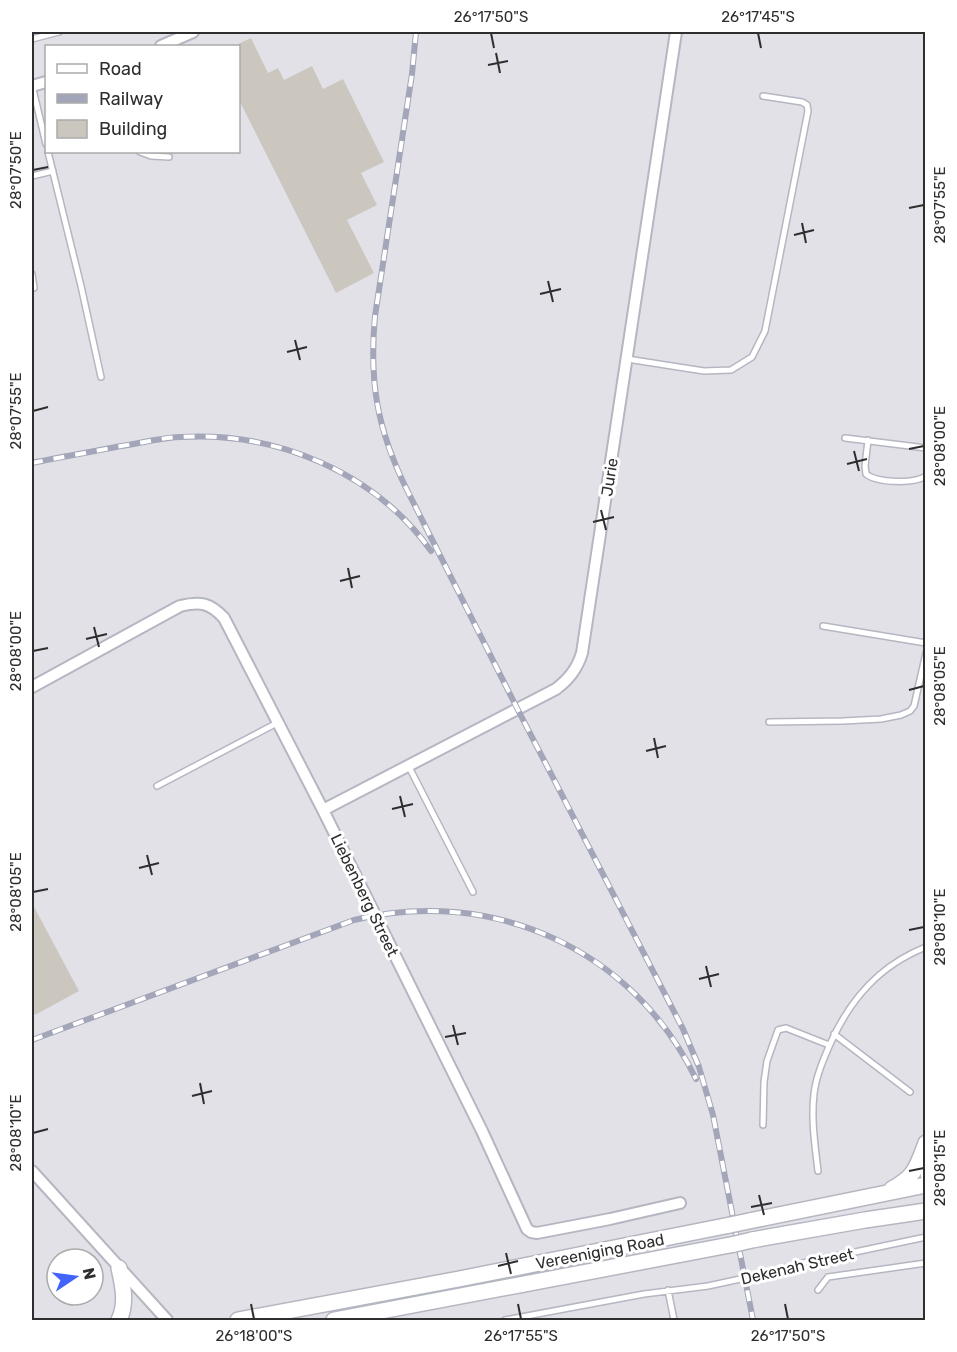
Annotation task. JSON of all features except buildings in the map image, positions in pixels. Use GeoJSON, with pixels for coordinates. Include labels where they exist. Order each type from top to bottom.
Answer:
{"type":"FeatureCollection","features":[{"type":"Feature","properties":{"kind":"main road"},"geometry":{"type":"LineString","coordinates":[[884,1194],[911,1176],[926,1143]]}},
{"type":"Feature","properties":{"kind":"main road","name":"Vereeniging Road"},"geometry":{"type":"LineString","coordinates":[[238,1320],[926,1185]]}},
{"type":"Feature","properties":{"kind":"main road","name":"Vereeniging Road"},"geometry":{"type":"LineString","coordinates":[[334,1320],[753,1240],[926,1211]]}},
{"type":"Feature","properties":{"kind":"main road"},"geometry":{"type":"LineString","coordinates":[[119,1268],[124,1302],[119,1320]]}},
{"type":"Feature","properties":{"kind":"street"},"geometry":{"type":"LineString","coordinates":[[163,45],[193,32]]}},
{"type":"Feature","properties":{"kind":"street","name":"Jurie"},"geometry":{"type":"LineString","coordinates":[[323,810],[556,689],[574,674],[579,663],[676,32]]}},
{"type":"Feature","properties":{"kind":"street","name":"Liebenberg Street"},"geometry":{"type":"LineString","coordinates":[[32,687],[180,606],[200,603],[217,610],[224,618],[323,810],[482,1131],[527,1229],[537,1233],[680,1203]]}},
{"type":"Feature","properties":{"kind":"street"},"geometry":{"type":"LineString","coordinates":[[926,1149],[924,1161],[926,1176]]}},
{"type":"Feature","properties":{"kind":"street"},"geometry":{"type":"LineString","coordinates":[[32,1171],[167,1320]]}},
{"type":"Feature","properties":{"kind":"lane"},"geometry":{"type":"LineString","coordinates":[[32,39],[58,32]]}},
{"type":"Feature","properties":{"kind":"lane"},"geometry":{"type":"LineString","coordinates":[[32,86],[45,140]]}},
{"type":"Feature","properties":{"kind":"lane"},"geometry":{"type":"LineString","coordinates":[[627,359],[704,371],[731,370],[752,357],[765,331],[808,111],[807,105],[802,102],[763,96]]}},
{"type":"Feature","properties":{"kind":"lane"},"geometry":{"type":"LineString","coordinates":[[48,153],[101,377]]}},
{"type":"Feature","properties":{"kind":"lane"},"geometry":{"type":"LineString","coordinates":[[143,153],[169,157]]}},
{"type":"Feature","properties":{"kind":"lane"},"geometry":{"type":"LineString","coordinates":[[32,176],[53,171]]}},
{"type":"Feature","properties":{"kind":"lane"},"geometry":{"type":"LineString","coordinates":[[32,274],[34,288]]}},
{"type":"Feature","properties":{"kind":"lane"},"geometry":{"type":"LineString","coordinates":[[845,438],[926,448]]}},
{"type":"Feature","properties":{"kind":"lane"},"geometry":{"type":"LineString","coordinates":[[868,440],[866,474],[872,478],[909,482],[923,479],[926,476]]}},
{"type":"Feature","properties":{"kind":"lane"},"geometry":{"type":"LineString","coordinates":[[823,626],[926,643]]}},
{"type":"Feature","properties":{"kind":"lane"},"geometry":{"type":"LineString","coordinates":[[769,722],[843,722],[902,715],[914,706],[926,653]]}},
{"type":"Feature","properties":{"kind":"lane"},"geometry":{"type":"LineString","coordinates":[[157,786],[278,723]]}},
{"type":"Feature","properties":{"kind":"lane"},"geometry":{"type":"LineString","coordinates":[[408,765],[473,892]]}},
{"type":"Feature","properties":{"kind":"lane"},"geometry":{"type":"LineString","coordinates":[[818,1171],[813,1130],[814,1092],[824,1057],[834,1034],[865,988],[884,971],[926,947]]}},
{"type":"Feature","properties":{"kind":"lane"},"geometry":{"type":"LineString","coordinates":[[762,1125],[767,1061],[778,1030],[786,1028],[829,1045]]}},
{"type":"Feature","properties":{"kind":"lane"},"geometry":{"type":"LineString","coordinates":[[834,1034],[910,1092]]}},
{"type":"Feature","properties":{"kind":"lane","name":"Dekenah Street"},"geometry":{"type":"LineString","coordinates":[[505,1320],[644,1294],[708,1286],[926,1237]]}},
{"type":"Feature","properties":{"kind":"lane"},"geometry":{"type":"LineString","coordinates":[[818,1290],[828,1277],[926,1263]]}},
{"type":"Feature","properties":{"kind":"lane"},"geometry":{"type":"LineString","coordinates":[[668,1290],[674,1320]]}},
{"type":"Feature","properties":{"kind":"shaded area"},"geometry":{"type":"Polygon","coordinates":[[[32,32],[925,32],[925,1320],[32,1320],[32,32]]]}},
{"type":"Feature","properties":{"kind":"railway"},"geometry":{"type":"LineString","coordinates":[[416,32],[412,74],[375,316],[373,362],[377,404],[382,425],[406,488],[683,1029],[699,1067],[713,1115],[753,1320]]}},
{"type":"Feature","properties":{"kind":"railway"},"geometry":{"type":"LineString","coordinates":[[32,463],[158,439],[216,437],[251,441],[320,462],[352,479],[382,499],[408,523],[431,551]]}},
{"type":"Feature","properties":{"kind":"railway"},"geometry":{"type":"LineString","coordinates":[[32,1040],[354,920],[406,912],[457,912],[507,921],[554,938],[597,963],[636,995],[669,1034],[696,1079]]}}]}
